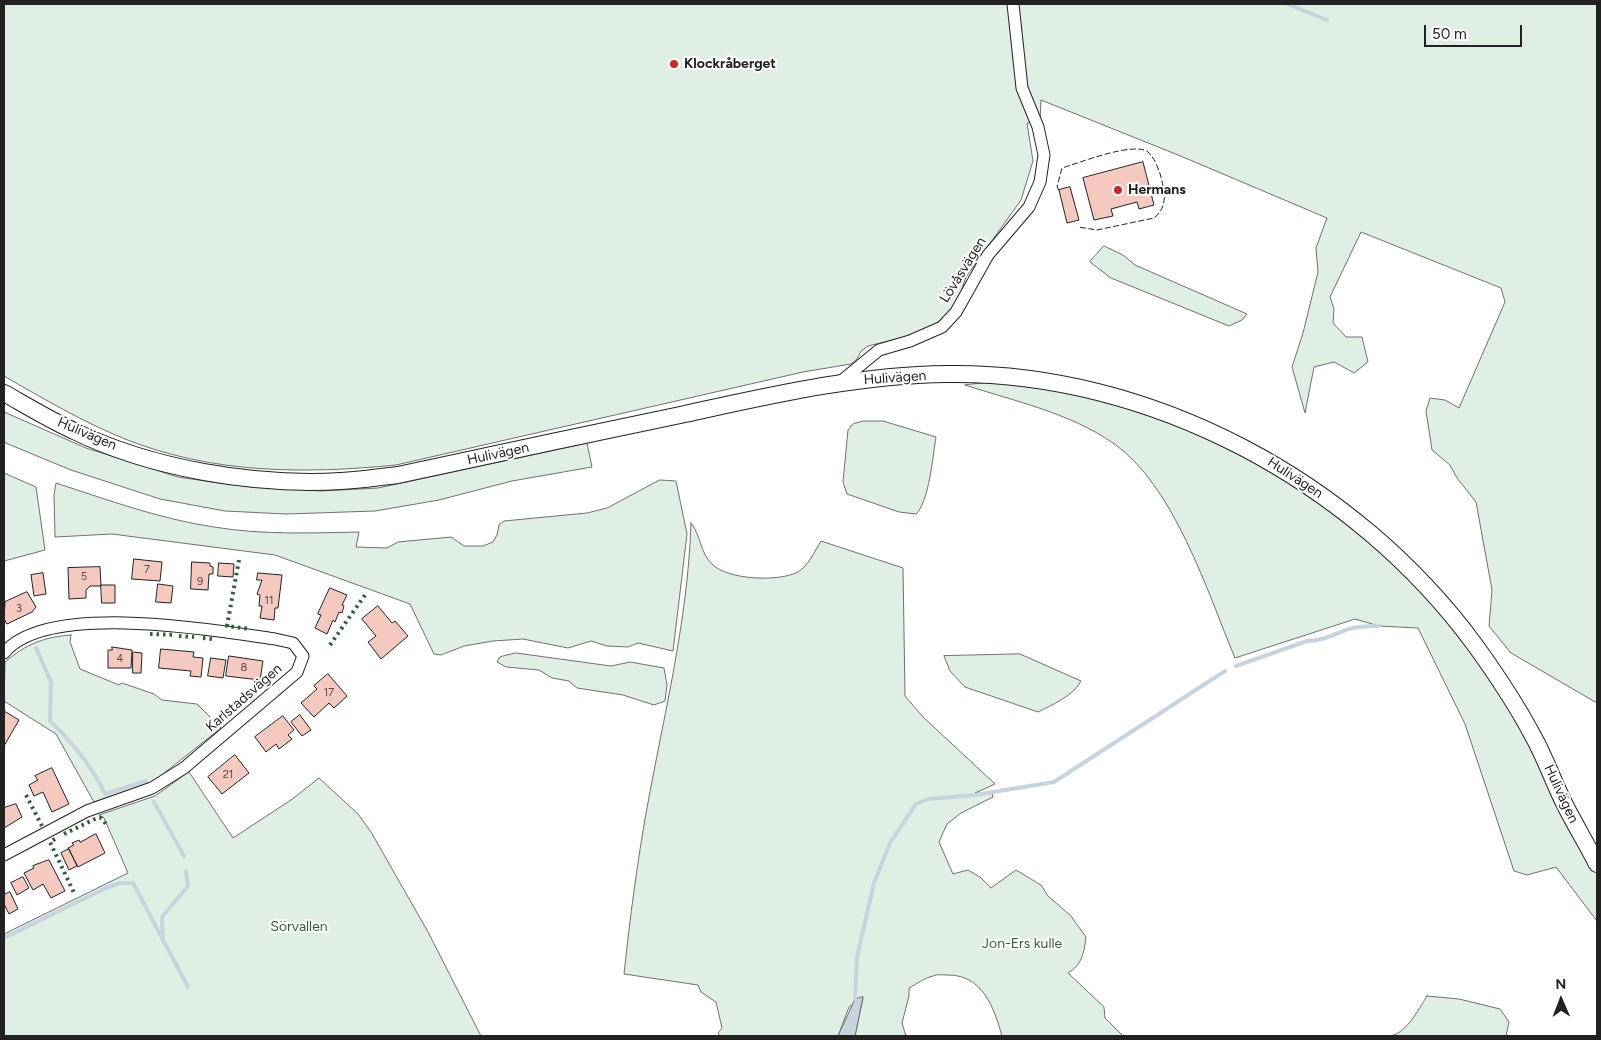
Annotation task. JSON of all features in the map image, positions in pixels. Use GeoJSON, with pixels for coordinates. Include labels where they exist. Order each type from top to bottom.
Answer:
{"type":"FeatureCollection","features":[{"type":"Feature","properties":{"kind":"main road","name":"Hulivägen"},"geometry":{"type":"LineString","coordinates":[[4,393],[75,432],[125,451],[181,466],[234,477],[288,481],[341,481],[398,475],[802,389],[877,378],[949,374],[1025,378],[1097,392],[1156,411],[1224,437],[1272,463],[1321,494],[1367,530],[1440,602],[1474,643],[1507,692],[1534,738],[1565,806],[1597,864]]}},
{"type":"Feature","properties":{"kind":"street","name":"Lövåsvägen"},"geometry":{"type":"LineString","coordinates":[[839,384],[879,350],[910,341],[942,327],[956,312],[988,255],[1029,207],[1040,182],[1044,155],[1038,127],[1022,88],[1013,4]]}},
{"type":"Feature","properties":{"kind":"street","name":"Karlstadsvägen"},"geometry":{"type":"LineString","coordinates":[[4,854],[87,811],[152,788],[184,768],[297,672],[303,656],[293,644],[275,638],[119,622],[60,627],[39,632],[5,648]]}},
{"type":"Feature","properties":{"kind":"green space"},"geometry":{"type":"Polygon","coordinates":[[[4,4],[1597,4],[1597,703],[1511,653],[1489,626],[1492,590],[1476,502],[1457,478],[1450,465],[1432,450],[1426,411],[1430,398],[1445,400],[1459,408],[1505,302],[1501,288],[1361,232],[1330,297],[1334,309],[1333,323],[1346,337],[1362,337],[1368,362],[1354,373],[1334,362],[1314,367],[1305,413],[1292,367],[1303,333],[1318,272],[1316,248],[1327,218],[1041,100],[1040,121],[1027,123],[1033,161],[1021,200],[966,277],[961,292],[951,310],[935,325],[913,335],[868,346],[861,351],[857,359],[851,364],[803,372],[396,465],[327,470],[293,470],[225,465],[158,451],[109,432],[64,410],[4,376],[4,4]]]}},
{"type":"Feature","properties":{"kind":"green space"},"geometry":{"type":"Polygon","coordinates":[[[1104,246],[1123,255],[1135,265],[1247,314],[1242,320],[1229,326],[1111,278],[1090,262],[1104,246]]]}},
{"type":"Feature","properties":{"kind":"green space"},"geometry":{"type":"Polygon","coordinates":[[[1025,378],[1156,411],[1321,494],[1474,643],[1597,864],[1597,921],[1556,867],[1527,875],[1514,871],[1465,724],[1418,628],[1379,626],[1355,619],[1235,658],[1186,541],[1154,485],[1135,462],[1113,443],[1079,424],[1041,409],[965,385],[1025,378]]]}},
{"type":"Feature","properties":{"kind":"green space"},"geometry":{"type":"Polygon","coordinates":[[[4,412],[86,448],[178,477],[219,483],[320,491],[378,488],[587,443],[592,467],[512,481],[439,500],[375,511],[286,514],[225,511],[160,499],[71,470],[8,444],[4,442],[4,412]]]}},
{"type":"Feature","properties":{"kind":"green space"},"geometry":{"type":"Polygon","coordinates":[[[864,421],[883,421],[936,437],[927,489],[916,514],[899,512],[847,494],[843,482],[848,430],[853,424],[864,421]]]}},
{"type":"Feature","properties":{"kind":"green space"},"geometry":{"type":"Polygon","coordinates":[[[4,473],[36,487],[45,550],[4,561],[4,473]]]}},
{"type":"Feature","properties":{"kind":"green space"},"geometry":{"type":"Polygon","coordinates":[[[660,480],[676,481],[687,534],[673,651],[638,643],[628,647],[607,646],[591,641],[568,648],[523,639],[493,641],[464,646],[441,655],[434,654],[410,604],[275,555],[112,534],[55,537],[54,495],[56,483],[134,508],[194,524],[232,530],[268,532],[359,532],[356,547],[387,548],[398,542],[451,537],[464,546],[483,546],[493,542],[499,525],[504,521],[587,513],[607,508],[660,480]]]}},
{"type":"Feature","properties":{"kind":"green space","name":"Jon-Ers kulle"},"geometry":{"type":"Polygon","coordinates":[[[691,523],[708,560],[719,569],[741,576],[766,578],[798,572],[808,562],[821,541],[903,568],[905,696],[923,717],[995,784],[975,793],[992,793],[993,797],[961,813],[947,824],[939,842],[953,874],[968,870],[980,877],[991,888],[1016,870],[1041,885],[1048,896],[1070,915],[1086,937],[1082,958],[1073,970],[1068,973],[1104,1007],[1105,1018],[1123,1036],[1002,1036],[991,1004],[978,987],[960,976],[935,975],[909,988],[909,996],[902,1023],[906,1036],[855,1036],[863,998],[849,1007],[838,1036],[720,1036],[718,1033],[722,1028],[716,1002],[701,992],[698,985],[624,974],[643,829],[680,631],[689,559],[691,523]]]}},
{"type":"Feature","properties":{"kind":"green space"},"geometry":{"type":"Polygon","coordinates":[[[71,635],[70,642],[80,669],[119,685],[122,683],[154,694],[162,700],[197,704],[221,728],[153,782],[94,802],[56,734],[4,701],[5,662],[20,650],[36,642],[71,635]]]}},
{"type":"Feature","properties":{"kind":"green space"},"geometry":{"type":"Polygon","coordinates":[[[516,653],[611,666],[630,662],[664,668],[667,685],[665,701],[654,705],[623,695],[577,688],[569,681],[552,678],[539,670],[506,667],[497,662],[500,657],[516,653]]]}},
{"type":"Feature","properties":{"kind":"green space"},"geometry":{"type":"Polygon","coordinates":[[[1020,654],[1081,681],[1068,696],[1038,712],[965,687],[950,671],[944,656],[1020,654]]]}},
{"type":"Feature","properties":{"kind":"green space","name":"Sörvallen"},"geometry":{"type":"Polygon","coordinates":[[[189,772],[233,838],[291,800],[319,778],[358,814],[371,832],[428,932],[481,1036],[4,1036],[4,934],[128,873],[104,818],[99,815],[155,796],[189,772]]]}},
{"type":"Feature","properties":{"kind":"green space"},"geometry":{"type":"Polygon","coordinates":[[[1427,996],[1459,999],[1500,1009],[1509,1022],[1506,1036],[1390,1036],[1407,1026],[1427,996]]]}},
{"type":"Feature","properties":{"kind":"shaded area"},"geometry":{"type":"Polygon","coordinates":[[[863,997],[855,1036],[838,1036],[855,999],[863,997]]]}},
{"type":"Feature","properties":{"kind":"building","name":"Hermans"},"geometry":{"type":"Polygon","coordinates":[[[1143,162],[1154,205],[1139,209],[1137,202],[1111,209],[1113,216],[1094,220],[1083,178],[1143,162]]]}},
{"type":"Feature","properties":{"kind":"building"},"geometry":{"type":"Polygon","coordinates":[[[1070,187],[1079,220],[1067,223],[1059,190],[1070,187]]]}},
{"type":"Feature","properties":{"kind":"building"},"geometry":{"type":"Polygon","coordinates":[[[134,559],[162,562],[160,581],[132,579],[134,559]]]}},
{"type":"Feature","properties":{"kind":"building"},"geometry":{"type":"Polygon","coordinates":[[[192,562],[210,563],[210,566],[213,567],[213,574],[209,574],[208,590],[191,589],[192,562]]]}},
{"type":"Feature","properties":{"kind":"building"},"geometry":{"type":"Polygon","coordinates":[[[219,563],[234,564],[233,577],[218,576],[219,563]]]}},
{"type":"Feature","properties":{"kind":"building"},"geometry":{"type":"Polygon","coordinates":[[[100,567],[101,586],[90,586],[86,590],[86,598],[69,599],[68,568],[100,567]]]}},
{"type":"Feature","properties":{"kind":"building"},"geometry":{"type":"Polygon","coordinates":[[[43,573],[46,594],[34,596],[31,575],[43,573]]]}},
{"type":"Feature","properties":{"kind":"building"},"geometry":{"type":"Polygon","coordinates":[[[258,573],[282,575],[278,608],[275,608],[274,620],[260,618],[262,606],[259,606],[260,595],[257,594],[262,580],[257,580],[258,573]]]}},
{"type":"Feature","properties":{"kind":"building"},"geometry":{"type":"Polygon","coordinates":[[[158,584],[173,586],[171,603],[156,602],[158,584]]]}},
{"type":"Feature","properties":{"kind":"building"},"geometry":{"type":"Polygon","coordinates":[[[101,585],[115,585],[115,603],[102,603],[101,585]]]}},
{"type":"Feature","properties":{"kind":"building"},"geometry":{"type":"Polygon","coordinates":[[[330,588],[347,595],[342,605],[344,606],[342,613],[339,612],[335,622],[333,620],[327,634],[315,628],[321,615],[318,614],[330,588]]]}},
{"type":"Feature","properties":{"kind":"building"},"geometry":{"type":"Polygon","coordinates":[[[27,592],[36,607],[32,612],[7,624],[4,619],[5,602],[27,592]]]}},
{"type":"Feature","properties":{"kind":"building"},"geometry":{"type":"Polygon","coordinates":[[[378,606],[392,623],[395,621],[408,636],[381,659],[368,642],[376,636],[362,619],[378,606]]]}},
{"type":"Feature","properties":{"kind":"building"},"geometry":{"type":"Polygon","coordinates":[[[112,647],[132,650],[131,668],[108,668],[108,650],[112,650],[112,647]]]}},
{"type":"Feature","properties":{"kind":"building"},"geometry":{"type":"Polygon","coordinates":[[[161,649],[194,652],[193,657],[203,658],[201,677],[190,676],[191,671],[159,668],[161,649]]]}},
{"type":"Feature","properties":{"kind":"building"},"geometry":{"type":"Polygon","coordinates":[[[133,652],[142,653],[141,673],[133,673],[133,652]]]}},
{"type":"Feature","properties":{"kind":"building"},"geometry":{"type":"Polygon","coordinates":[[[229,656],[263,661],[260,680],[226,676],[229,656]]]}},
{"type":"Feature","properties":{"kind":"building"},"geometry":{"type":"Polygon","coordinates":[[[211,658],[226,660],[223,678],[208,676],[211,658]]]}},
{"type":"Feature","properties":{"kind":"building"},"geometry":{"type":"Polygon","coordinates":[[[328,674],[347,696],[334,708],[329,703],[314,717],[301,703],[317,689],[314,686],[328,674]]]}},
{"type":"Feature","properties":{"kind":"building"},"geometry":{"type":"Polygon","coordinates":[[[4,711],[19,720],[4,746],[4,711]]]}},
{"type":"Feature","properties":{"kind":"building"},"geometry":{"type":"Polygon","coordinates":[[[300,715],[311,730],[302,736],[291,722],[300,715]]]}},
{"type":"Feature","properties":{"kind":"building"},"geometry":{"type":"Polygon","coordinates":[[[283,716],[294,730],[288,735],[292,739],[279,749],[276,744],[266,752],[255,737],[283,716]]]}},
{"type":"Feature","properties":{"kind":"building"},"geometry":{"type":"Polygon","coordinates":[[[235,755],[249,773],[222,794],[208,777],[235,755]]]}},
{"type":"Feature","properties":{"kind":"building"},"geometry":{"type":"Polygon","coordinates":[[[52,768],[69,804],[52,812],[43,792],[34,796],[29,785],[38,780],[35,776],[52,768]]]}},
{"type":"Feature","properties":{"kind":"building"},"geometry":{"type":"Polygon","coordinates":[[[16,804],[22,817],[4,828],[4,808],[16,804]]]}},
{"type":"Feature","properties":{"kind":"building"},"geometry":{"type":"Polygon","coordinates":[[[96,834],[105,853],[78,867],[68,848],[74,845],[72,843],[79,840],[80,842],[96,834]]]}},
{"type":"Feature","properties":{"kind":"building"},"geometry":{"type":"Polygon","coordinates":[[[69,849],[77,866],[69,870],[61,853],[69,849]]]}},
{"type":"Feature","properties":{"kind":"building"},"geometry":{"type":"Polygon","coordinates":[[[49,860],[65,891],[51,898],[43,884],[33,890],[24,873],[34,868],[33,866],[49,860]]]}},
{"type":"Feature","properties":{"kind":"building"},"geometry":{"type":"Polygon","coordinates":[[[23,877],[29,888],[17,895],[11,883],[23,877]]]}},
{"type":"Feature","properties":{"kind":"building"},"geometry":{"type":"Polygon","coordinates":[[[10,892],[18,909],[9,914],[4,904],[4,895],[10,892]]]}},
{"type":"Feature","properties":{"kind":"waterway"},"geometry":{"type":"LineString","coordinates":[[1287,4],[1327,20]]}},
{"type":"Feature","properties":{"kind":"waterway"},"geometry":{"type":"LineString","coordinates":[[1236,666],[1307,641],[1323,639],[1362,626],[1379,626]]}},
{"type":"Feature","properties":{"kind":"waterway"},"geometry":{"type":"LineString","coordinates":[[36,648],[51,682],[50,721],[81,755],[105,794],[146,781]]}},
{"type":"Feature","properties":{"kind":"waterway"},"geometry":{"type":"LineString","coordinates":[[855,999],[857,957],[874,883],[890,843],[916,804],[928,799],[975,795],[1054,782],[1225,671]]}},
{"type":"Feature","properties":{"kind":"waterway"},"geometry":{"type":"LineString","coordinates":[[154,802],[184,856]]}},
{"type":"Feature","properties":{"kind":"waterway"},"geometry":{"type":"LineString","coordinates":[[163,937],[162,917],[188,886],[186,871]]}},
{"type":"Feature","properties":{"kind":"waterway"},"geometry":{"type":"LineString","coordinates":[[4,938],[106,888],[120,883],[133,883],[188,987]]}},
{"type":"Feature","properties":{"kind":"hedge"},"geometry":{"type":"LineString","coordinates":[[239,560],[227,626],[250,629]]}},
{"type":"Feature","properties":{"kind":"hedge"},"geometry":{"type":"LineString","coordinates":[[330,645],[365,595]]}},
{"type":"Feature","properties":{"kind":"hedge"},"geometry":{"type":"LineString","coordinates":[[150,634],[176,635]]}},
{"type":"Feature","properties":{"kind":"hedge"},"geometry":{"type":"LineString","coordinates":[[179,636],[194,637]]}},
{"type":"Feature","properties":{"kind":"hedge"},"geometry":{"type":"LineString","coordinates":[[203,638],[212,639]]}},
{"type":"Feature","properties":{"kind":"hedge"},"geometry":{"type":"LineString","coordinates":[[26,795],[42,826]]}},
{"type":"Feature","properties":{"kind":"hedge"},"geometry":{"type":"LineString","coordinates":[[64,834],[97,818],[101,818],[106,824]]}},
{"type":"Feature","properties":{"kind":"hedge"},"geometry":{"type":"LineString","coordinates":[[55,839],[50,842],[75,895]]}},
{"type":"Feature","properties":{"kind":"fence"},"geometry":{"type":"LineString","coordinates":[[1059,190],[1057,187],[1062,168],[1106,154],[1141,149],[1148,152],[1156,164],[1164,196],[1162,208],[1154,218],[1097,230],[1078,227]]}},
{"type":"Feature","properties":{"kind":"place","name":"Klockråberget"},"geometry":{"type":"Point","coordinates":[674,64]}},
{"type":"Feature","properties":{"kind":"place","name":"Hermans"},"geometry":{"type":"Point","coordinates":[1118,190]}}]}
